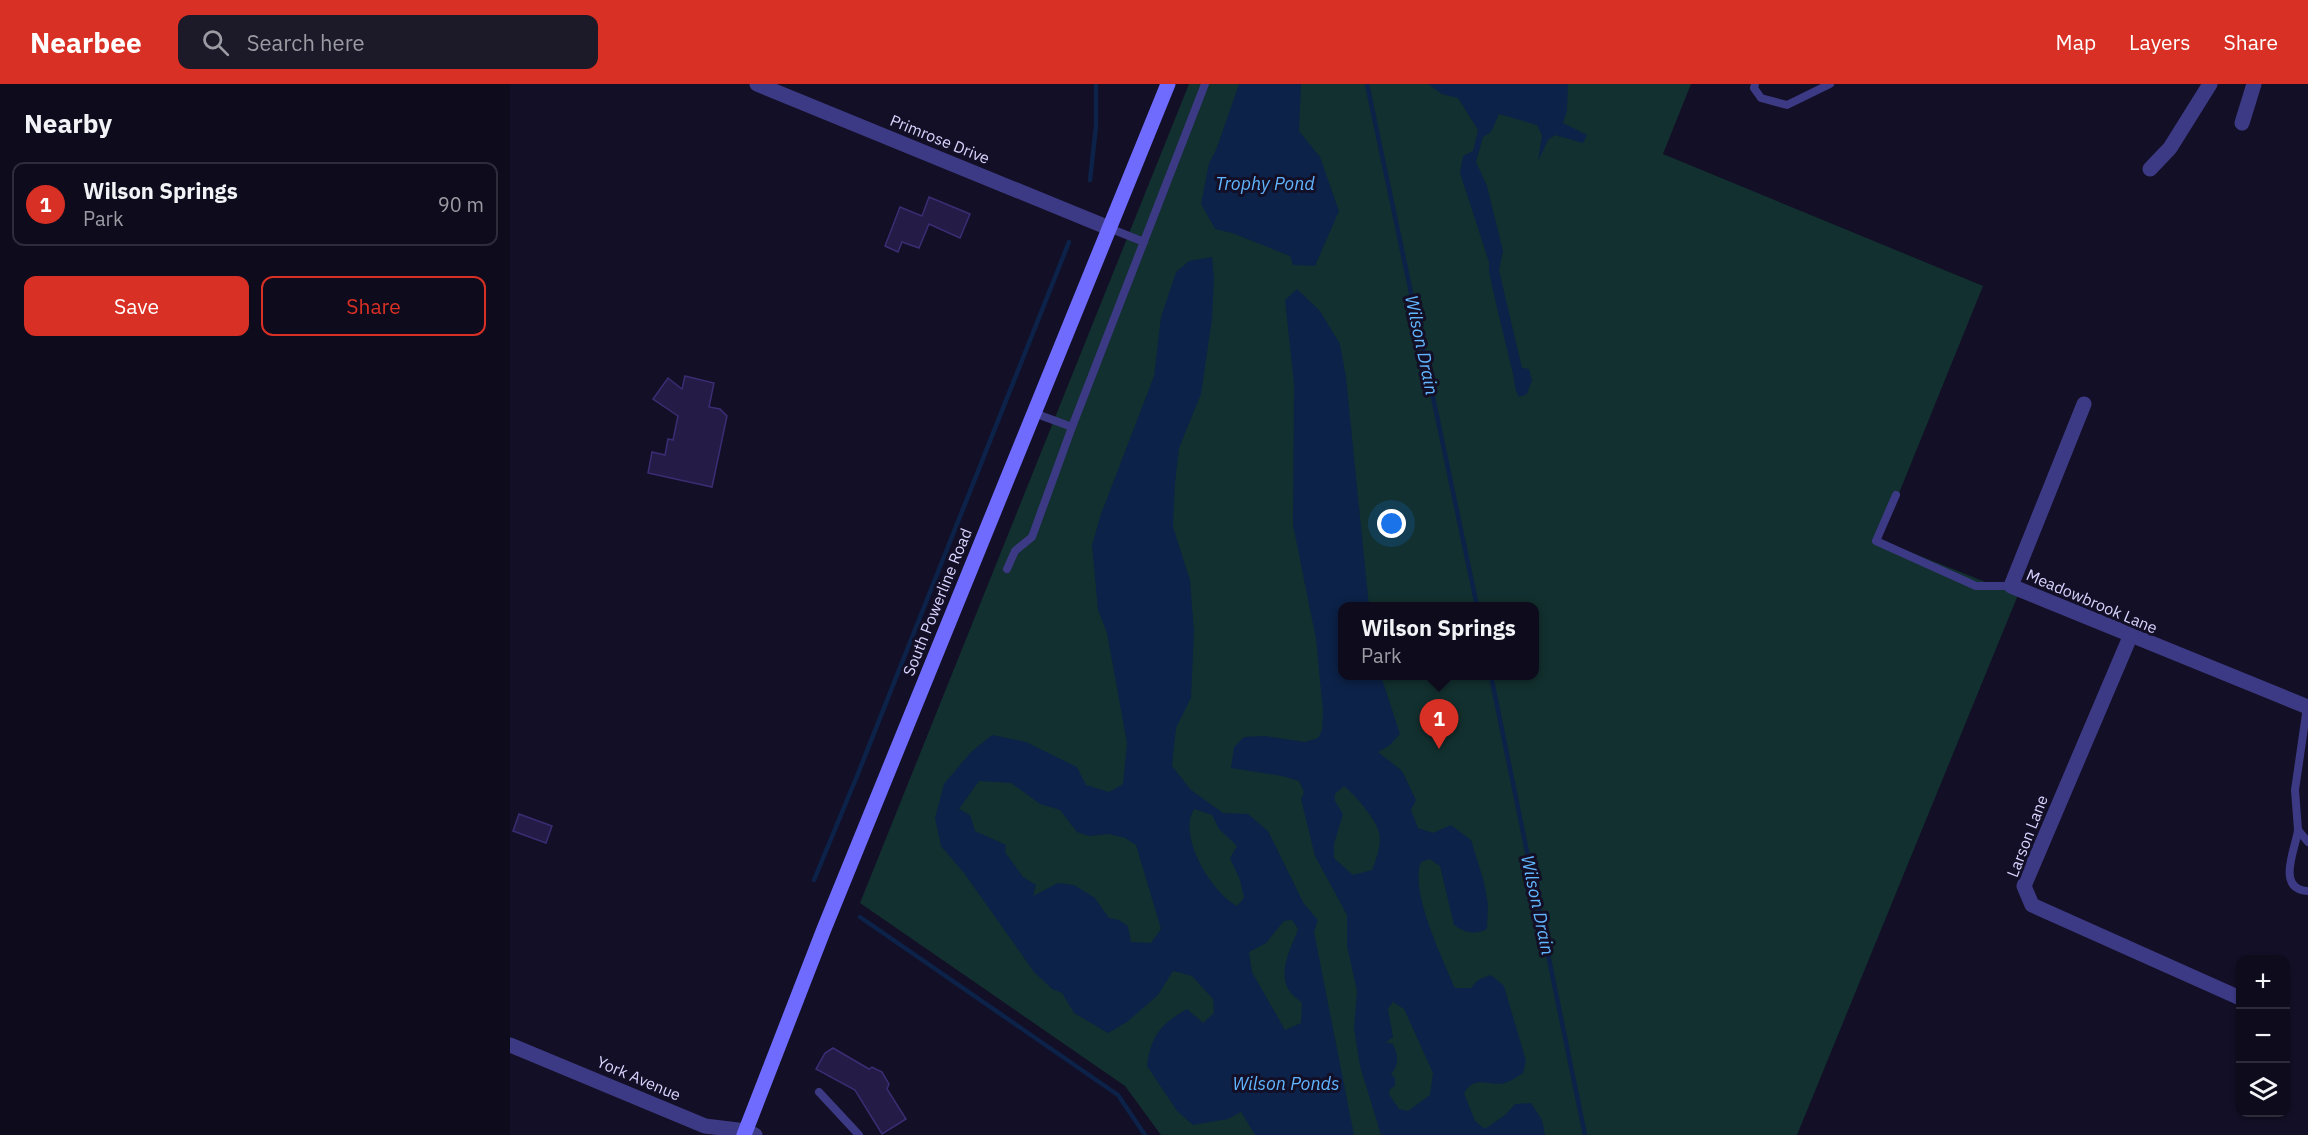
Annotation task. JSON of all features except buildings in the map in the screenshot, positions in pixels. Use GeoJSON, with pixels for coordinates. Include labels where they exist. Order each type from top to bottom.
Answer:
{"type":"FeatureCollection","features":[{"type":"Feature","properties":{"kind":"street","name":"Primrose Drive"},"geometry":{"type":"LineString","coordinates":[[757,84],[1109,228]]}},
{"type":"Feature","properties":{"kind":"street","name":"South Powerline Road"},"geometry":{"type":"LineString","coordinates":[[748,1134],[828,918],[1168,84]]}},
{"type":"Feature","properties":{"kind":"street"},"geometry":{"type":"LineString","coordinates":[[2150,170],[2170,148],[2210,84]]}},
{"type":"Feature","properties":{"kind":"street"},"geometry":{"type":"LineString","coordinates":[[2242,123],[2254,84]]}},
{"type":"Feature","properties":{"kind":"street","name":"Meadowbrook Lane"},"geometry":{"type":"LineString","coordinates":[[2084,404],[2011,586],[2130,637],[2307,707]]}},
{"type":"Feature","properties":{"kind":"street","name":"Larson Lane"},"geometry":{"type":"LineString","coordinates":[[2130,637],[2024,886],[2032,905],[2236,996]]}},
{"type":"Feature","properties":{"kind":"street","name":"York Avenue"},"geometry":{"type":"LineString","coordinates":[[510,1045],[705,1126],[748,1134]]}},
{"type":"Feature","properties":{"kind":"lane"},"geometry":{"type":"LineString","coordinates":[[1007,569],[1015,551],[1032,537],[1205,84]]}},
{"type":"Feature","properties":{"kind":"lane"},"geometry":{"type":"LineString","coordinates":[[1755,84],[1754,88],[1761,98],[1787,105],[1830,84]]}},
{"type":"Feature","properties":{"kind":"lane"},"geometry":{"type":"LineString","coordinates":[[1109,228],[1144,242]]}},
{"type":"Feature","properties":{"kind":"lane"},"geometry":{"type":"LineString","coordinates":[[1034,413],[1072,428]]}},
{"type":"Feature","properties":{"kind":"lane"},"geometry":{"type":"LineString","coordinates":[[1896,495],[1876,541],[1976,586],[2011,586]]}},
{"type":"Feature","properties":{"kind":"lane"},"geometry":{"type":"LineString","coordinates":[[2307,707],[2295,790],[2298,830],[2288,877],[2294,885],[2308,891]]}},
{"type":"Feature","properties":{"kind":"lane"},"geometry":{"type":"LineString","coordinates":[[2298,830],[2308,842]]}},
{"type":"Feature","properties":{"kind":"lane"},"geometry":{"type":"LineString","coordinates":[[819,1092],[859,1135]]}},
{"type":"Feature","properties":{"kind":"green space"},"geometry":{"type":"Polygon","coordinates":[[[1189,84],[1691,84],[1663,154],[1983,286],[1880,540],[2018,595],[1797,1135],[1161,1135],[1125,1086],[860,903],[1189,84]]]}},
{"type":"Feature","properties":{"kind":"water","name":"Trophy Pond"},"geometry":{"type":"Polygon","coordinates":[[[1239,84],[1301,84],[1299,131],[1320,157],[1339,211],[1315,266],[1293,265],[1290,256],[1232,233],[1215,229],[1201,204],[1209,163],[1216,150],[1239,84]]]}},
{"type":"Feature","properties":{"kind":"water"},"geometry":{"type":"Polygon","coordinates":[[[1428,84],[1568,84],[1567,111],[1563,123],[1587,135],[1583,143],[1555,135],[1548,140],[1538,161],[1542,135],[1537,125],[1499,114],[1491,132],[1483,137],[1476,162],[1487,186],[1503,251],[1499,270],[1522,368],[1529,369],[1532,380],[1527,394],[1519,397],[1515,389],[1489,272],[1489,262],[1460,173],[1463,156],[1473,151],[1478,130],[1458,98],[1442,94],[1428,84]]]}},
{"type":"Feature","properties":{"kind":"water","name":"Wilson Ponds"},"geometry":{"type":"Polygon","coordinates":[[[1212,257],[1214,278],[1212,319],[1201,394],[1179,448],[1175,483],[1173,527],[1190,580],[1194,632],[1191,698],[1176,728],[1172,766],[1191,790],[1223,813],[1248,814],[1268,831],[1304,904],[1318,920],[1314,932],[1354,1135],[1255,1135],[1241,1112],[1228,1119],[1193,1125],[1177,1111],[1147,1066],[1151,1046],[1164,1025],[1187,1009],[1203,1023],[1214,1013],[1213,999],[1192,976],[1173,971],[1158,995],[1127,1022],[1108,1033],[1074,1013],[1062,993],[1052,989],[1034,972],[964,873],[941,846],[935,818],[944,784],[971,752],[992,735],[1026,742],[1077,767],[1086,785],[1109,792],[1123,784],[1127,743],[1107,633],[1098,610],[1092,545],[1101,514],[1154,376],[1161,317],[1176,272],[1189,261],[1212,257]],[[979,781],[959,809],[970,815],[975,831],[1006,845],[1005,852],[1023,877],[1036,885],[1033,896],[1058,883],[1074,885],[1095,898],[1109,918],[1119,920],[1128,926],[1131,942],[1151,943],[1161,929],[1136,845],[1125,838],[1109,834],[1089,836],[1077,832],[1060,810],[1040,804],[1011,783],[979,781]],[[1194,809],[1190,820],[1190,834],[1200,863],[1217,889],[1237,906],[1244,898],[1240,880],[1230,858],[1237,846],[1219,829],[1212,815],[1194,809]],[[1292,920],[1284,921],[1266,943],[1249,952],[1252,972],[1285,1030],[1301,1023],[1302,1003],[1288,989],[1284,974],[1287,958],[1298,929],[1292,920]]]}},
{"type":"Feature","properties":{"kind":"water","name":"Wilson Ponds"},"geometry":{"type":"Polygon","coordinates":[[[1297,289],[1320,311],[1340,344],[1346,377],[1369,602],[1338,602],[1338,680],[1382,680],[1400,734],[1390,745],[1378,752],[1402,771],[1416,800],[1411,810],[1418,828],[1433,833],[1451,825],[1471,840],[1484,882],[1488,905],[1487,929],[1470,932],[1454,925],[1440,866],[1430,859],[1421,862],[1419,874],[1423,907],[1455,988],[1471,988],[1478,980],[1491,975],[1504,986],[1526,1061],[1523,1073],[1512,1080],[1499,1084],[1483,1082],[1469,1087],[1464,1093],[1475,1121],[1485,1129],[1505,1115],[1515,1104],[1531,1103],[1542,1120],[1545,1135],[1381,1135],[1360,1066],[1354,1029],[1357,991],[1347,946],[1347,915],[1315,856],[1301,799],[1304,792],[1299,781],[1231,768],[1234,747],[1244,737],[1265,736],[1305,742],[1318,738],[1322,730],[1323,712],[1316,639],[1293,525],[1294,384],[1285,300],[1297,289]],[[1344,786],[1335,794],[1335,801],[1343,814],[1334,844],[1334,858],[1353,875],[1372,870],[1380,842],[1377,826],[1359,801],[1344,786]],[[1393,1002],[1388,1009],[1393,1037],[1386,1042],[1393,1044],[1397,1059],[1391,1074],[1395,1078],[1395,1086],[1390,1089],[1389,1094],[1399,1109],[1408,1111],[1430,1095],[1433,1073],[1404,1009],[1393,1002]]]}},
{"type":"Feature","properties":{"kind":"waterway"},"geometry":{"type":"LineString","coordinates":[[1090,180],[1096,126],[1096,84]]}},
{"type":"Feature","properties":{"kind":"waterway","name":"Wilson Drain"},"geometry":{"type":"LineString","coordinates":[[1367,84],[1476,602]]}},
{"type":"Feature","properties":{"kind":"waterway"},"geometry":{"type":"LineString","coordinates":[[814,880],[1069,242]]}},
{"type":"Feature","properties":{"kind":"waterway","name":"Wilson Drain"},"geometry":{"type":"LineString","coordinates":[[1492,680],[1585,1135]]}},
{"type":"Feature","properties":{"kind":"waterway"},"geometry":{"type":"LineString","coordinates":[[860,917],[1118,1095],[1145,1135]]}},
{"type":"Feature","properties":{"kind":"place","name":"Wilson Springs"},"geometry":{"type":"Point","coordinates":[1439,749]}}]}
